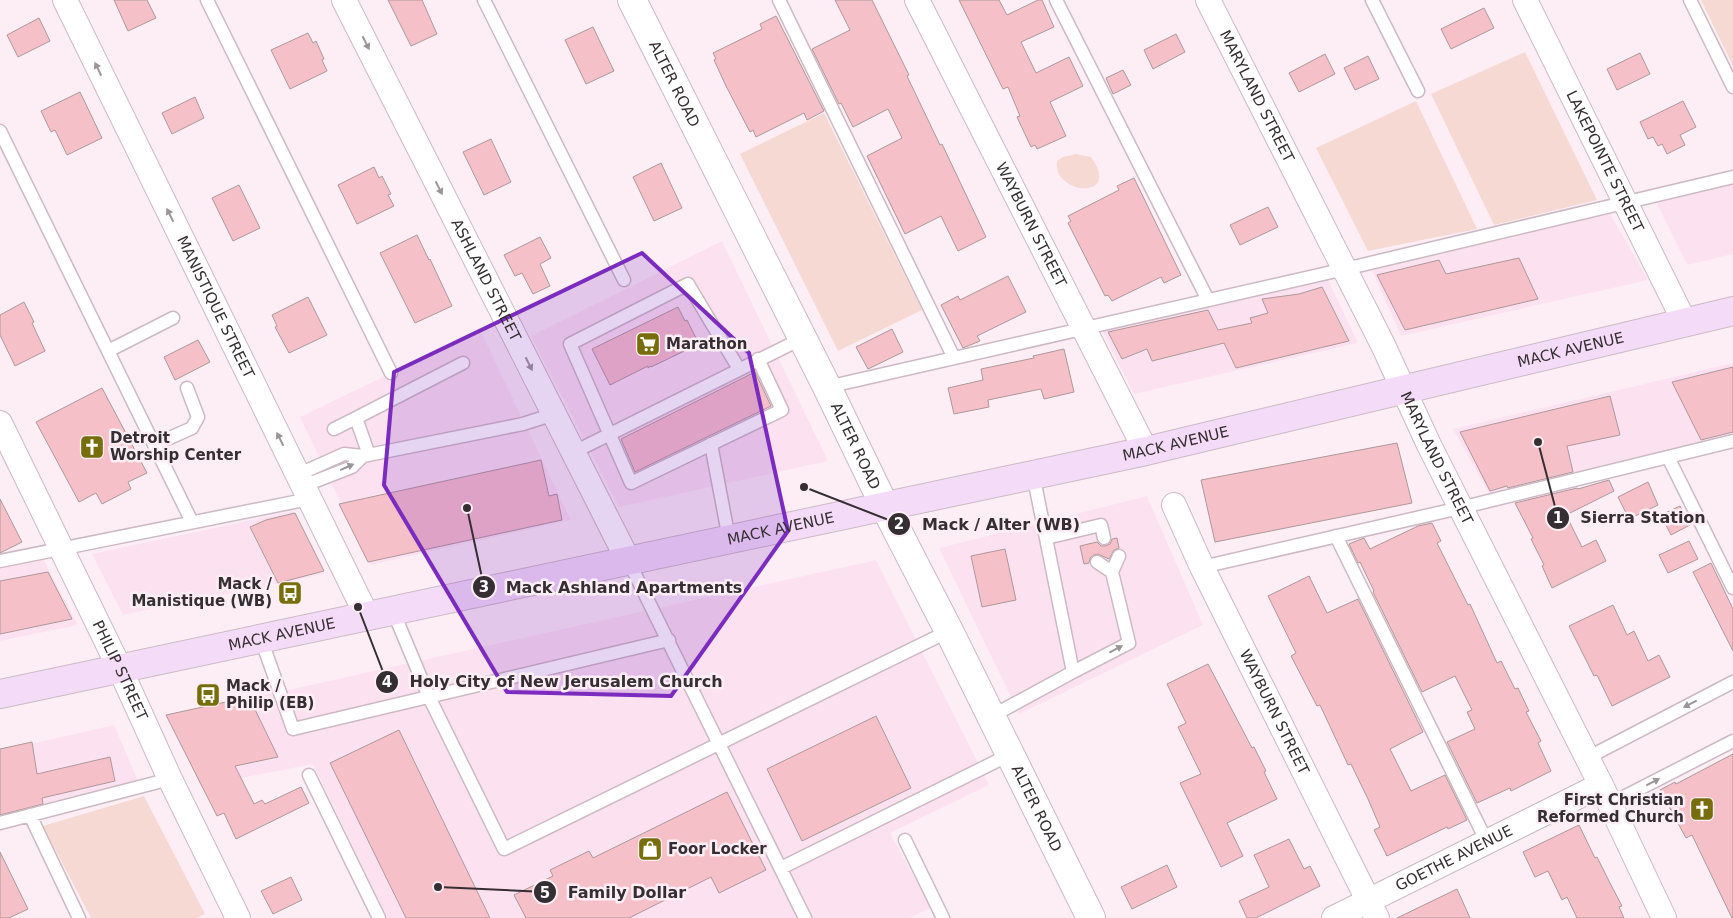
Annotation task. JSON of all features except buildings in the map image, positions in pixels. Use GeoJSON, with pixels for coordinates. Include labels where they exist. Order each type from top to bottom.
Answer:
{"type":"FeatureCollection","features":[{"type":"Feature","properties":{"kind":"main road","name":"MACK AVENUE"},"geometry":{"type":"LineString","coordinates":[[0,694],[1146,451],[1733,311]]}},
{"type":"Feature","properties":{"kind":"street","name":"MANISTIQUE STREET"},"geometry":{"type":"LineString","coordinates":[[64,0],[367,616]]}},
{"type":"Feature","properties":{"kind":"street","name":"ASHLAND STREET"},"geometry":{"type":"LineString","coordinates":[[344,0],[628,560]]}},
{"type":"Feature","properties":{"kind":"street","name":"ALTER ROAD"},"geometry":{"type":"LineString","coordinates":[[632,0],[828,387],[885,507],[992,716],[1091,918]]}},
{"type":"Feature","properties":{"kind":"street","name":"WAYBURN STREET"},"geometry":{"type":"LineString","coordinates":[[917,0],[1146,451]]}},
{"type":"Feature","properties":{"kind":"street","name":"MARYLAND STREET"},"geometry":{"type":"LineString","coordinates":[[1208,0],[1383,345],[1429,445],[1606,795],[1664,918]]}},
{"type":"Feature","properties":{"kind":"street","name":"LAKEPOINTE STREET"},"geometry":{"type":"LineString","coordinates":[[1525,0],[1685,323]]}},
{"type":"Feature","properties":{"kind":"street","name":"PHILIP STREET"},"geometry":{"type":"LineString","coordinates":[[0,423],[120,669],[170,779],[238,918]]}},
{"type":"Feature","properties":{"kind":"street","name":"WAYBURN STREET"},"geometry":{"type":"LineString","coordinates":[[1174,505],[1202,567],[1373,910]]}},
{"type":"Feature","properties":{"kind":"street","name":"GOETHE AVENUE"},"geometry":{"type":"LineString","coordinates":[[1334,918],[1373,910],[1488,842],[1606,795]]}},
{"type":"Feature","properties":{"kind":"lane"},"geometry":{"type":"LineString","coordinates":[[207,0],[391,373]]}},
{"type":"Feature","properties":{"kind":"lane"},"geometry":{"type":"LineString","coordinates":[[484,0],[624,280]]}},
{"type":"Feature","properties":{"kind":"lane"},"geometry":{"type":"LineString","coordinates":[[779,0],[954,358]]}},
{"type":"Feature","properties":{"kind":"lane"},"geometry":{"type":"LineString","coordinates":[[1056,0],[1208,300]]}},
{"type":"Feature","properties":{"kind":"lane"},"geometry":{"type":"LineString","coordinates":[[1372,0],[1418,91]]}},
{"type":"Feature","properties":{"kind":"lane"},"geometry":{"type":"LineString","coordinates":[[1690,0],[1733,87]]}},
{"type":"Feature","properties":{"kind":"lane"},"geometry":{"type":"LineString","coordinates":[[0,131],[192,522]]}},
{"type":"Feature","properties":{"kind":"lane"},"geometry":{"type":"LineString","coordinates":[[828,387],[1344,269],[1733,177]]}},
{"type":"Feature","properties":{"kind":"lane"},"geometry":{"type":"LineString","coordinates":[[739,369],[688,284],[570,344],[631,483],[782,410],[758,360]]}},
{"type":"Feature","properties":{"kind":"lane"},"geometry":{"type":"LineString","coordinates":[[108,351],[173,318]]}},
{"type":"Feature","properties":{"kind":"lane"},"geometry":{"type":"LineString","coordinates":[[574,452],[803,338]]}},
{"type":"Feature","properties":{"kind":"lane"},"geometry":{"type":"LineString","coordinates":[[334,429],[463,363]]}},
{"type":"Feature","properties":{"kind":"lane"},"geometry":{"type":"LineString","coordinates":[[154,446],[192,428],[198,417],[187,388]]}},
{"type":"Feature","properties":{"kind":"lane"},"geometry":{"type":"LineString","coordinates":[[0,561],[192,522],[303,487],[352,467],[366,455],[523,424],[550,407]]}},
{"type":"Feature","properties":{"kind":"lane"},"geometry":{"type":"LineString","coordinates":[[356,418],[366,455]]}},
{"type":"Feature","properties":{"kind":"lane"},"geometry":{"type":"LineString","coordinates":[[1202,567],[1460,508],[1733,441]]}},
{"type":"Feature","properties":{"kind":"lane"},"geometry":{"type":"LineString","coordinates":[[711,444],[729,538]]}},
{"type":"Feature","properties":{"kind":"lane"},"geometry":{"type":"LineString","coordinates":[[1668,457],[1733,588]]}},
{"type":"Feature","properties":{"kind":"lane"},"geometry":{"type":"LineString","coordinates":[[1033,474],[1073,672]]}},
{"type":"Feature","properties":{"kind":"lane"},"geometry":{"type":"LineString","coordinates":[[1046,538],[1101,525],[1103,537]]}},
{"type":"Feature","properties":{"kind":"lane"},"geometry":{"type":"LineString","coordinates":[[1336,536],[1488,842]]}},
{"type":"Feature","properties":{"kind":"lane"},"geometry":{"type":"LineString","coordinates":[[992,716],[1129,643],[1108,559],[1112,572]]}},
{"type":"Feature","properties":{"kind":"lane"},"geometry":{"type":"LineString","coordinates":[[628,560],[805,918]]}},
{"type":"Feature","properties":{"kind":"lane"},"geometry":{"type":"LineString","coordinates":[[393,611],[429,697],[504,849],[949,631]]}},
{"type":"Feature","properties":{"kind":"lane"},"geometry":{"type":"LineString","coordinates":[[261,639],[293,729],[669,640]]}},
{"type":"Feature","properties":{"kind":"lane"},"geometry":{"type":"LineString","coordinates":[[1587,758],[1733,682]]}},
{"type":"Feature","properties":{"kind":"lane"},"geometry":{"type":"LineString","coordinates":[[1606,795],[1733,741]]}},
{"type":"Feature","properties":{"kind":"lane"},"geometry":{"type":"LineString","coordinates":[[781,868],[1011,754]]}},
{"type":"Feature","properties":{"kind":"lane"},"geometry":{"type":"LineString","coordinates":[[309,775],[378,918]]}},
{"type":"Feature","properties":{"kind":"lane"},"geometry":{"type":"LineString","coordinates":[[0,823],[170,779]]}},
{"type":"Feature","properties":{"kind":"lane"},"geometry":{"type":"LineString","coordinates":[[30,815],[79,918]]}},
{"type":"Feature","properties":{"kind":"lane"},"geometry":{"type":"LineString","coordinates":[[905,840],[943,918]]}},
{"type":"Feature","properties":{"kind":"highlighted area"},"geometry":{"type":"Polygon","coordinates":[[[642,253],[749,353],[788,531],[671,696],[507,692],[384,485],[394,372],[642,253]]]}},
{"type":"Feature","properties":{"kind":"shaded area"},"geometry":{"type":"Polygon","coordinates":[[[1701,0],[1733,0],[1733,66],[1701,0]]]}},
{"type":"Feature","properties":{"kind":"shaded area"},"geometry":{"type":"Polygon","coordinates":[[[1525,52],[1597,200],[1494,225],[1431,94],[1525,52]]]}},
{"type":"Feature","properties":{"kind":"shaded area"},"geometry":{"type":"Polygon","coordinates":[[[1416,101],[1477,229],[1368,251],[1316,148],[1416,101]]]}},
{"type":"Feature","properties":{"kind":"shaded area"},"geometry":{"type":"Polygon","coordinates":[[[824,113],[922,310],[838,351],[740,154],[824,113]]]}},
{"type":"Feature","properties":{"kind":"shaded area"},"geometry":{"type":"Polygon","coordinates":[[[1076,154],[1091,157],[1099,171],[1098,181],[1093,187],[1074,186],[1065,181],[1058,172],[1057,161],[1063,157],[1076,154]]]}},
{"type":"Feature","properties":{"kind":"shaded area"},"geometry":{"type":"Polygon","coordinates":[[[1733,178],[1733,254],[1687,265],[1653,196],[1733,178]]]}},
{"type":"Feature","properties":{"kind":"shaded area"},"geometry":{"type":"Polygon","coordinates":[[[1608,210],[1648,280],[1401,336],[1366,257],[1608,210]]]}},
{"type":"Feature","properties":{"kind":"shaded area"},"geometry":{"type":"Polygon","coordinates":[[[722,241],[828,461],[619,507],[531,336],[722,241]]]}},
{"type":"Feature","properties":{"kind":"shaded area"},"geometry":{"type":"Polygon","coordinates":[[[1323,269],[1358,343],[1134,394],[1096,318],[1323,269]]]}},
{"type":"Feature","properties":{"kind":"shaded area"},"geometry":{"type":"Polygon","coordinates":[[[480,330],[571,520],[370,565],[300,417],[480,330]]]}},
{"type":"Feature","properties":{"kind":"shaded area"},"geometry":{"type":"Polygon","coordinates":[[[1733,363],[1733,433],[1489,494],[1453,429],[1733,363]]]}},
{"type":"Feature","properties":{"kind":"shaded area"},"geometry":{"type":"Polygon","coordinates":[[[1147,496],[1203,625],[1019,714],[939,548],[1147,496]]]}},
{"type":"Feature","properties":{"kind":"shaded area"},"geometry":{"type":"Polygon","coordinates":[[[294,511],[324,574],[123,615],[92,554],[294,511]]]}},
{"type":"Feature","properties":{"kind":"shaded area"},"geometry":{"type":"Polygon","coordinates":[[[43,559],[78,625],[0,641],[0,569],[43,559]]]}},
{"type":"Feature","properties":{"kind":"shaded area"},"geometry":{"type":"Polygon","coordinates":[[[876,560],[989,785],[890,833],[931,908],[909,918],[387,918],[313,764],[200,786],[170,716],[876,560]]]}},
{"type":"Feature","properties":{"kind":"shaded area"},"geometry":{"type":"Polygon","coordinates":[[[114,725],[139,783],[0,818],[0,751],[114,725]]]}},
{"type":"Feature","properties":{"kind":"shaded area"},"geometry":{"type":"Polygon","coordinates":[[[144,796],[205,914],[197,918],[91,918],[43,826],[144,796]]]}},
{"type":"Feature","properties":{"kind":"place","name":"Marathon"},"geometry":{"type":"Point","coordinates":[648,344]}},
{"type":"Feature","properties":{"kind":"place","name":"Sierra Station"},"geometry":{"type":"Point","coordinates":[1538,442]}},
{"type":"Feature","properties":{"kind":"place","name":"Detroit Worship Center"},"geometry":{"type":"Point","coordinates":[92,447]}},
{"type":"Feature","properties":{"kind":"place","name":"Mack / Alter (WB)"},"geometry":{"type":"Point","coordinates":[804,487]}},
{"type":"Feature","properties":{"kind":"place","name":"Mack Ashland Apartments"},"geometry":{"type":"Point","coordinates":[467,508]}},
{"type":"Feature","properties":{"kind":"place","name":"Mack / Manistique (WB)"},"geometry":{"type":"Point","coordinates":[290,593]}},
{"type":"Feature","properties":{"kind":"place","name":"Holy City of New Jerusalem Church"},"geometry":{"type":"Point","coordinates":[358,607]}},
{"type":"Feature","properties":{"kind":"place","name":"Mack / Philip (EB)"},"geometry":{"type":"Point","coordinates":[208,695]}},
{"type":"Feature","properties":{"kind":"place","name":"First Christian Reformed Church"},"geometry":{"type":"Point","coordinates":[1702,809]}},
{"type":"Feature","properties":{"kind":"place","name":"Foor Locker"},"geometry":{"type":"Point","coordinates":[650,849]}},
{"type":"Feature","properties":{"kind":"place","name":"Family Dollar"},"geometry":{"type":"Point","coordinates":[438,887]}}]}
